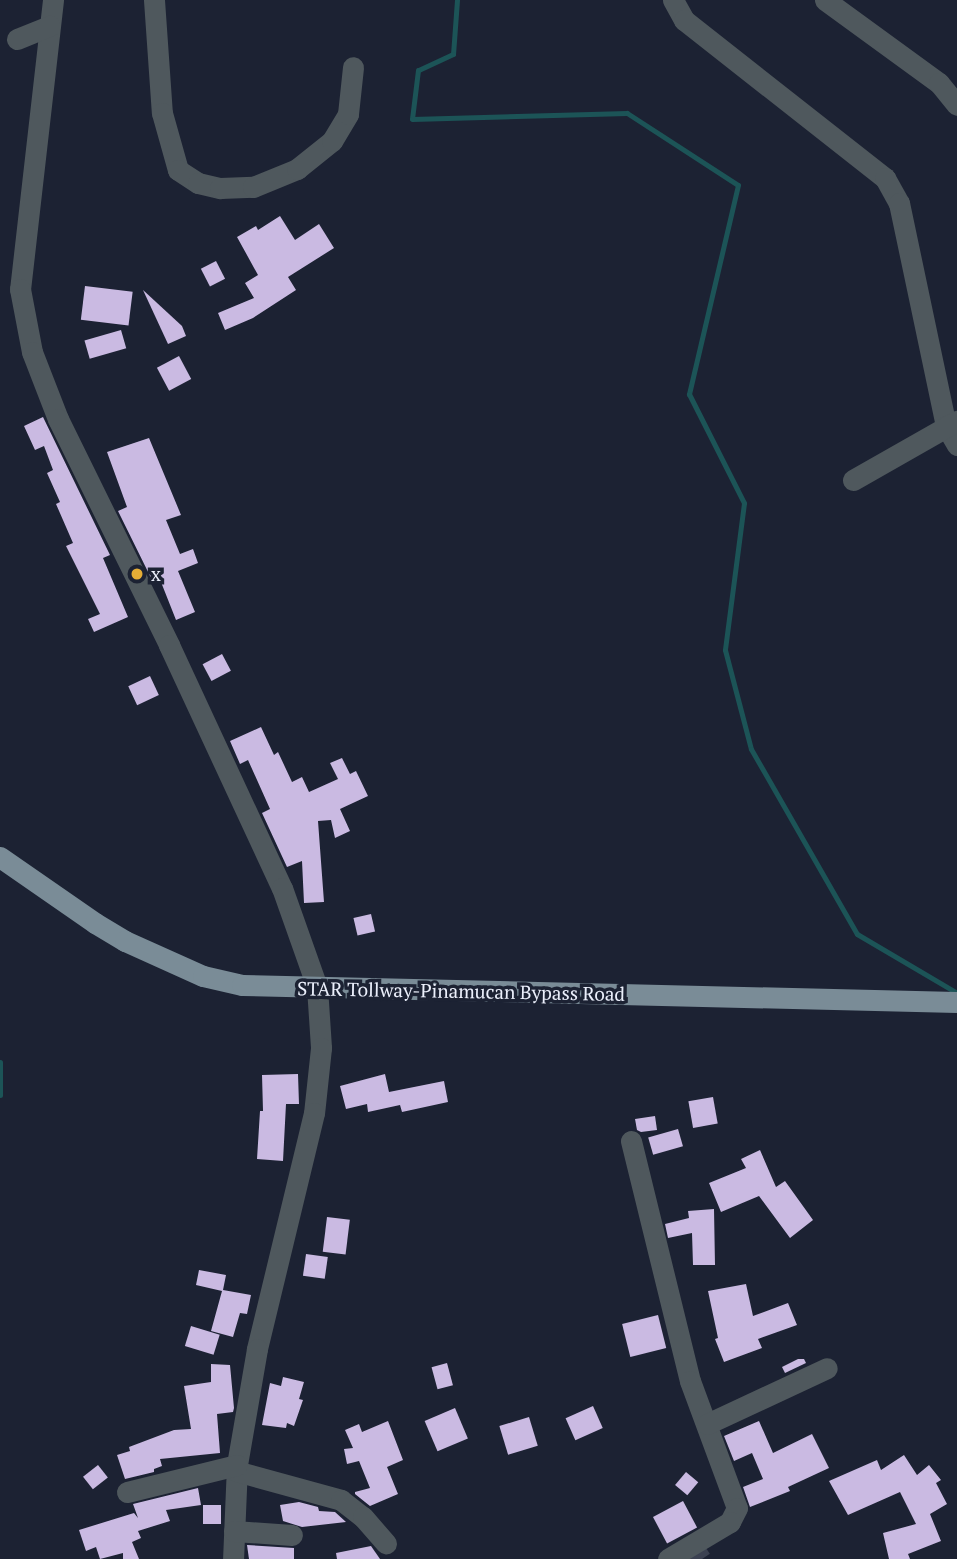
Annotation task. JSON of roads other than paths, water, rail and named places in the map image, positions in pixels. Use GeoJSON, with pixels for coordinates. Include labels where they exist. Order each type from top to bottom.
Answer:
{"type":"FeatureCollection","features":[{"type":"Feature","properties":{"kind":"main road","name":"STAR Tollway-Pinamucan Bypass Road"},"geometry":{"type":"LineString","coordinates":[[0,857],[94,923],[166,961],[203,976],[243,985],[957,1002]]}},
{"type":"Feature","properties":{"kind":"street"},"geometry":{"type":"LineString","coordinates":[[53,0],[20,289],[32,352],[58,419],[169,645],[282,888],[317,987],[321,1048],[314,1113],[257,1349],[237,1468],[233,1559]]}},
{"type":"Feature","properties":{"kind":"street"},"geometry":{"type":"LineString","coordinates":[[154,0],[162,113],[178,170],[198,183],[220,188],[253,187],[297,169],[332,141],[348,114],[353,67]]}},
{"type":"Feature","properties":{"kind":"street"},"geometry":{"type":"LineString","coordinates":[[673,0],[684,20],[885,178],[899,203],[957,445]]}},
{"type":"Feature","properties":{"kind":"street"},"geometry":{"type":"LineString","coordinates":[[825,0],[939,83],[957,105]]}},
{"type":"Feature","properties":{"kind":"street"},"geometry":{"type":"LineString","coordinates":[[16,39],[49,26]]}},
{"type":"Feature","properties":{"kind":"street"},"geometry":{"type":"LineString","coordinates":[[853,480],[952,424]]}},
{"type":"Feature","properties":{"kind":"street"},"geometry":{"type":"LineString","coordinates":[[631,1141],[690,1381],[737,1508],[730,1522],[693,1547],[668,1559]]}},
{"type":"Feature","properties":{"kind":"street"},"geometry":{"type":"LineString","coordinates":[[707,1424],[827,1368]]}},
{"type":"Feature","properties":{"kind":"street"},"geometry":{"type":"LineString","coordinates":[[127,1492],[237,1468],[341,1500],[363,1517],[386,1544]]}},
{"type":"Feature","properties":{"kind":"street"},"geometry":{"type":"LineString","coordinates":[[234,1531],[292,1535]]}},
{"type":"Feature","properties":{"kind":"waterway"},"geometry":{"type":"LineString","coordinates":[[457,0],[453,54],[418,70],[412,119],[627,113],[738,185],[689,394],[744,503],[725,650],[751,749],[857,934],[957,993]]}},
{"type":"Feature","properties":{"kind":"waterway"},"geometry":{"type":"LineString","coordinates":[[0,1062],[0,1095]]}},
{"type":"Feature","properties":{"kind":"tunnel"},"geometry":{"type":"LineString","coordinates":[[695,1550],[701,1559]]}},
{"type":"Feature","properties":{"kind":"place","name":"x"},"geometry":{"type":"Point","coordinates":[137,574]}}]}
